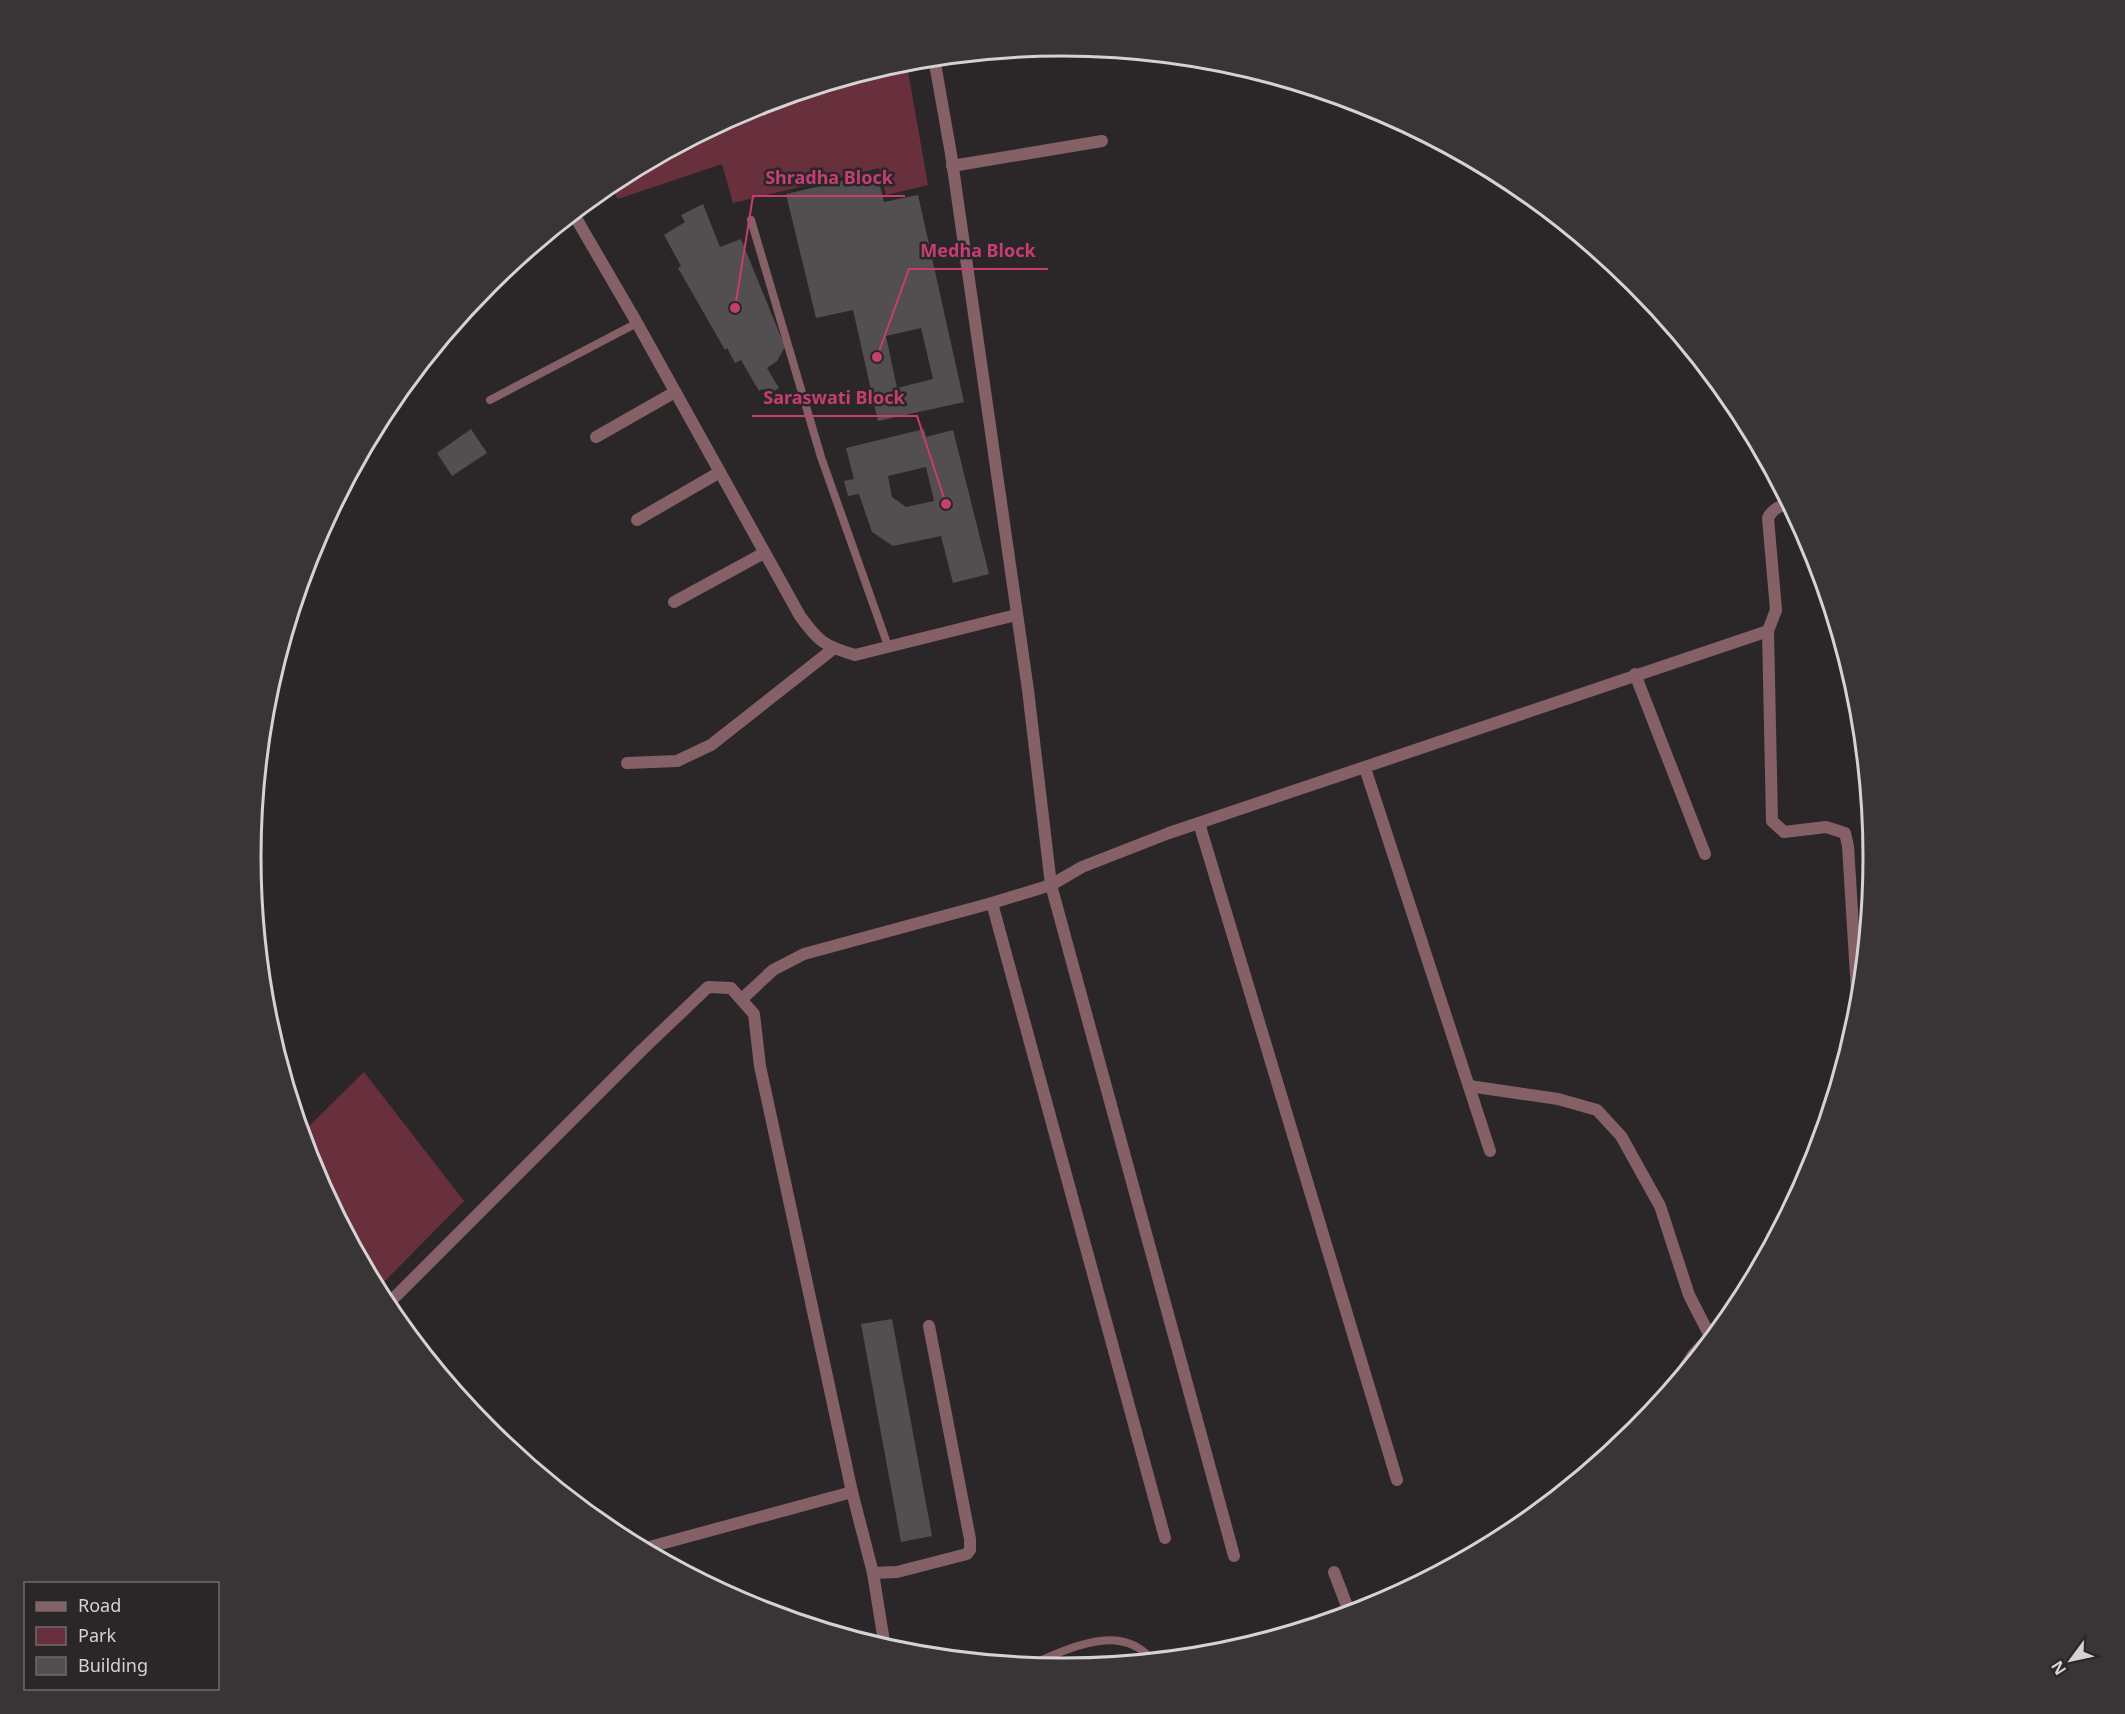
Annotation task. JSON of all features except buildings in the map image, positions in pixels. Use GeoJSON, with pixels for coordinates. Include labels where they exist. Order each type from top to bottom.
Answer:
{"type":"FeatureCollection","features":[{"type":"Feature","properties":{"kind":"street"},"geometry":{"type":"LineString","coordinates":[[935,66],[1028,690],[1051,885],[1234,1556]]}},
{"type":"Feature","properties":{"kind":"street"},"geometry":{"type":"LineString","coordinates":[[952,166],[1102,141]]}},
{"type":"Feature","properties":{"kind":"street"},"geometry":{"type":"LineString","coordinates":[[577,220],[800,616],[816,638],[832,649],[855,655],[1016,615]]}},
{"type":"Feature","properties":{"kind":"street"},"geometry":{"type":"LineString","coordinates":[[597,437],[675,392]]}},
{"type":"Feature","properties":{"kind":"street"},"geometry":{"type":"LineString","coordinates":[[637,520],[720,472]]}},
{"type":"Feature","properties":{"kind":"street"},"geometry":{"type":"LineString","coordinates":[[1782,506],[1770,513],[1768,518],[1776,610],[1768,631],[1772,821],[1784,832],[1826,827],[1845,833],[1848,846],[1856,970]]}},
{"type":"Feature","properties":{"kind":"street"},"geometry":{"type":"LineString","coordinates":[[674,602],[764,553]]}},
{"type":"Feature","properties":{"kind":"street"},"geometry":{"type":"LineString","coordinates":[[742,999],[773,970],[804,954],[1051,885],[1082,867],[1199,823],[1768,631]]}},
{"type":"Feature","properties":{"kind":"street"},"geometry":{"type":"LineString","coordinates":[[627,764],[677,761],[711,745],[832,649]]}},
{"type":"Feature","properties":{"kind":"street"},"geometry":{"type":"LineString","coordinates":[[1635,674],[1705,854]]}},
{"type":"Feature","properties":{"kind":"street"},"geometry":{"type":"LineString","coordinates":[[1365,768],[1490,1151]]}},
{"type":"Feature","properties":{"kind":"street"},"geometry":{"type":"LineString","coordinates":[[1199,823],[1397,1480]]}},
{"type":"Feature","properties":{"kind":"street"},"geometry":{"type":"LineString","coordinates":[[992,903],[1165,1538]]}},
{"type":"Feature","properties":{"kind":"street"},"geometry":{"type":"LineString","coordinates":[[394,1298],[708,987],[731,988],[754,1014],[760,1066],[852,1492],[873,1573],[883,1638]]}},
{"type":"Feature","properties":{"kind":"street"},"geometry":{"type":"LineString","coordinates":[[1469,1086],[1558,1099],[1597,1110],[1621,1136],[1660,1206],[1689,1295],[1708,1332]]}},
{"type":"Feature","properties":{"kind":"street"},"geometry":{"type":"LineString","coordinates":[[873,1573],[897,1572],[967,1554],[970,1550],[970,1539],[929,1326]]}},
{"type":"Feature","properties":{"kind":"street"},"geometry":{"type":"LineString","coordinates":[[654,1546],[852,1492]]}},
{"type":"Feature","properties":{"kind":"street"},"geometry":{"type":"LineString","coordinates":[[1334,1572],[1347,1606]]}},
{"type":"Feature","properties":{"kind":"lane"},"geometry":{"type":"LineString","coordinates":[[751,220],[821,457],[888,646]]}},
{"type":"Feature","properties":{"kind":"lane"},"geometry":{"type":"LineString","coordinates":[[490,400],[637,323]]}},
{"type":"Feature","properties":{"kind":"lane"},"geometry":{"type":"LineString","coordinates":[[1049,1658],[1086,1643],[1114,1640],[1135,1646],[1145,1654]]}},
{"type":"Feature","properties":{"kind":"green space"},"geometry":{"type":"Polygon","coordinates":[[[908,71],[928,185],[886,195],[879,168],[733,203],[722,164],[618,199],[614,193],[617,191],[708,138],[805,98],[908,71]]]}},
{"type":"Feature","properties":{"kind":"green space"},"geometry":{"type":"Polygon","coordinates":[[[364,1072],[464,1201],[384,1282],[344,1211],[322,1164],[308,1127],[364,1072]]]}},
{"type":"Feature","properties":{"kind":"place","name":"Shradha Block"},"geometry":{"type":"Point","coordinates":[735,308]}},
{"type":"Feature","properties":{"kind":"place","name":"Medha Block"},"geometry":{"type":"Point","coordinates":[877,357]}},
{"type":"Feature","properties":{"kind":"place","name":"Saraswati Block"},"geometry":{"type":"Point","coordinates":[946,504]}}]}
